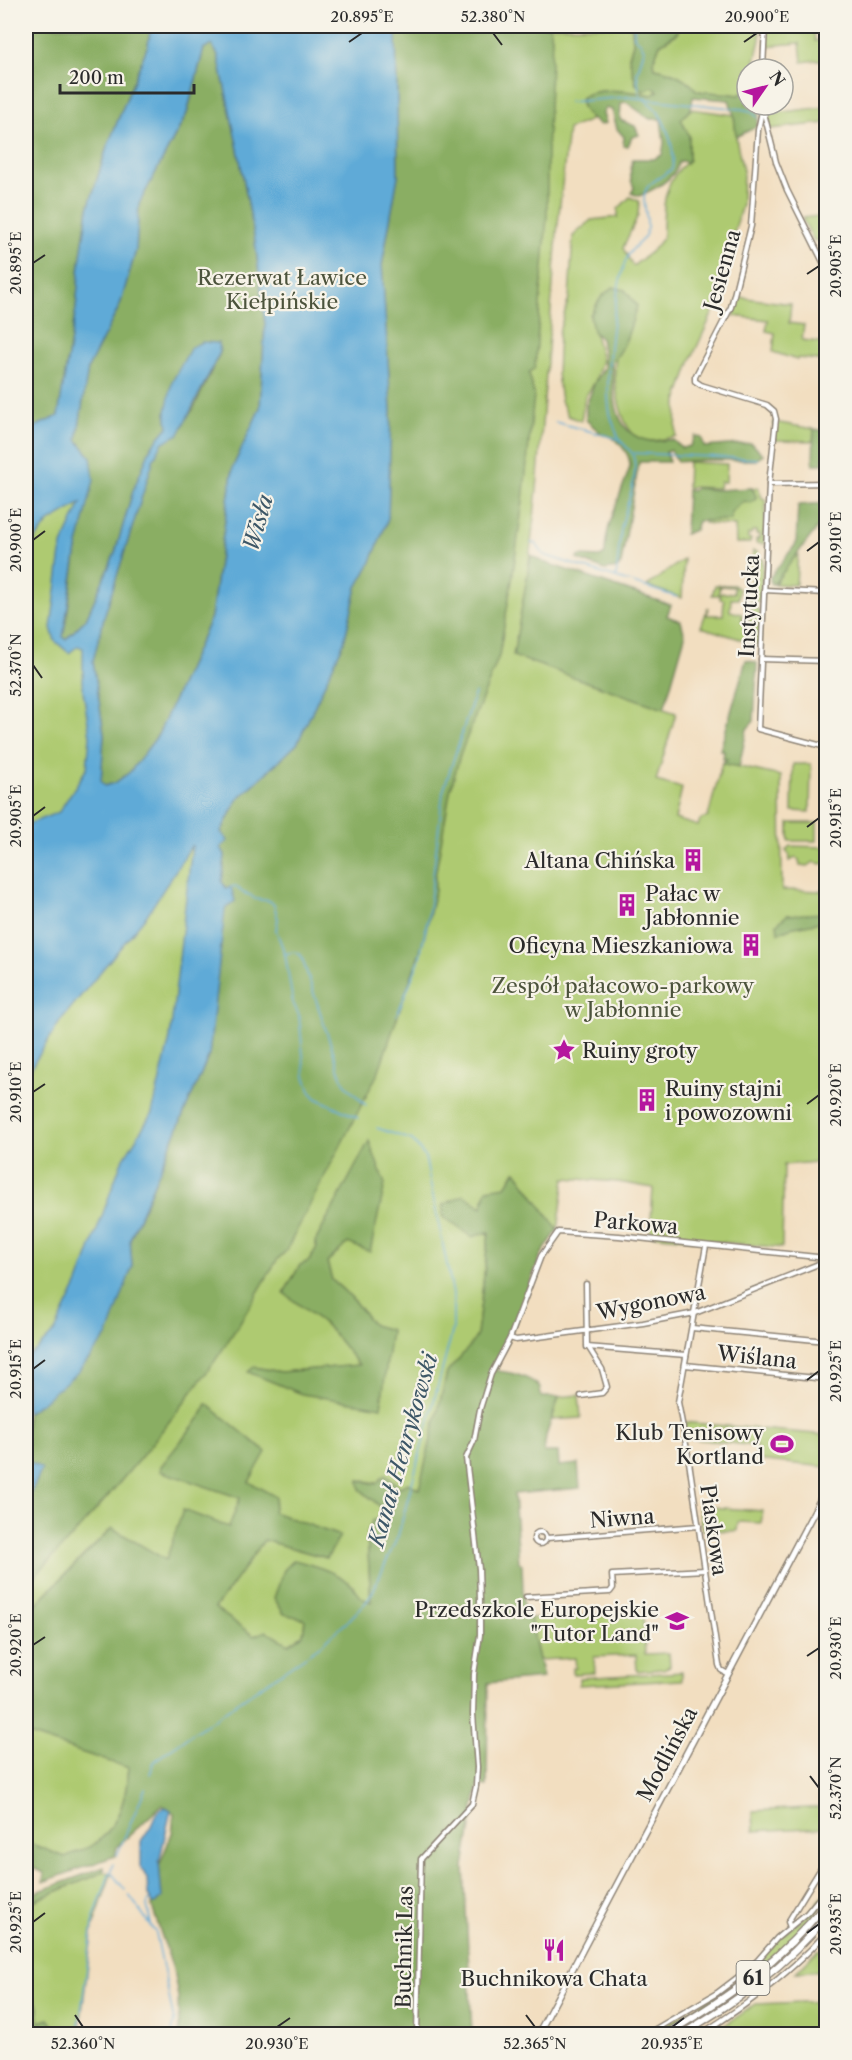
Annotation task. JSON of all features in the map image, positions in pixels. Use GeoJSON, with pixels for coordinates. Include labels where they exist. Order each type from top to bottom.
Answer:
{"type":"FeatureCollection","features":[{"type":"Feature","properties":{"kind":"main road","name":"Modlińska"},"geometry":{"type":"LineString","coordinates":[[538,2034],[826,1489]]}},
{"type":"Feature","properties":{"kind":"main road","name":"61"},"geometry":{"type":"LineString","coordinates":[[666,2034],[715,2005],[752,1979],[793,1942],[826,1905]]}},
{"type":"Feature","properties":{"kind":"main road","name":"61"},"geometry":{"type":"LineString","coordinates":[[682,2034],[723,2010],[756,1986],[799,1948],[826,1917]]}},
{"type":"Feature","properties":{"kind":"street"},"geometry":{"type":"LineString","coordinates":[[764,57],[765,26]]}},
{"type":"Feature","properties":{"kind":"street","name":"Jesienna"},"geometry":{"type":"LineString","coordinates":[[761,117],[751,226],[731,307],[695,377],[698,384],[766,405],[774,411],[776,419],[770,484]]}},
{"type":"Feature","properties":{"kind":"street"},"geometry":{"type":"LineString","coordinates":[[764,117],[776,162],[787,190],[826,268]]}},
{"type":"Feature","properties":{"kind":"street"},"geometry":{"type":"LineString","coordinates":[[770,484],[826,483]]}},
{"type":"Feature","properties":{"kind":"street","name":"Instytucka"},"geometry":{"type":"LineString","coordinates":[[770,484],[758,729],[826,747]]}},
{"type":"Feature","properties":{"kind":"street"},"geometry":{"type":"LineString","coordinates":[[764,590],[826,593]]}},
{"type":"Feature","properties":{"kind":"street"},"geometry":{"type":"LineString","coordinates":[[761,659],[826,662]]}},
{"type":"Feature","properties":{"kind":"street","name":"Parkowa"},"geometry":{"type":"LineString","coordinates":[[510,1338],[542,1256],[558,1232],[619,1236],[826,1259]]}},
{"type":"Feature","properties":{"kind":"street","name":"Piaskowa"},"geometry":{"type":"LineString","coordinates":[[706,1246],[679,1390],[678,1410],[688,1455],[719,1665],[721,1670],[728,1674]]}},
{"type":"Feature","properties":{"kind":"street","name":"Wygonowa"},"geometry":{"type":"LineString","coordinates":[[510,1338],[516,1340],[643,1323],[695,1313],[826,1259]]}},
{"type":"Feature","properties":{"kind":"street"},"geometry":{"type":"LineString","coordinates":[[581,1396],[602,1394],[607,1389],[602,1369],[587,1347],[586,1284]]}},
{"type":"Feature","properties":{"kind":"street"},"geometry":{"type":"LineString","coordinates":[[692,1328],[826,1341]]}},
{"type":"Feature","properties":{"kind":"street","name":"Buchnik Las"},"geometry":{"type":"LineString","coordinates":[[417,2034],[421,1860],[472,1804],[477,1767],[473,1698],[480,1635],[479,1569],[466,1458],[474,1441],[480,1409],[491,1374],[510,1338]]}},
{"type":"Feature","properties":{"kind":"street"},"geometry":{"type":"LineString","coordinates":[[587,1347],[686,1355]]}},
{"type":"Feature","properties":{"kind":"street","name":"Wiślana"},"geometry":{"type":"LineString","coordinates":[[685,1365],[826,1380]]}},
{"type":"Feature","properties":{"kind":"street","name":"Niwna"},"geometry":{"type":"LineString","coordinates":[[547,1538],[699,1526]]}},
{"type":"Feature","properties":{"kind":"street"},"geometry":{"type":"LineString","coordinates":[[526,1597],[610,1592],[613,1590],[612,1575],[705,1570]]}},
{"type":"Feature","properties":{"kind":"street"},"geometry":{"type":"LineString","coordinates":[[790,1927],[788,1922],[826,1860]]}},
{"type":"Feature","properties":{"kind":"street"},"geometry":{"type":"LineString","coordinates":[[647,2034],[717,1993],[758,1961],[777,1938],[807,1913],[826,1890]]}},
{"type":"Feature","properties":{"kind":"street"},"geometry":{"type":"LineString","coordinates":[[701,2034],[734,2013],[773,1983],[826,1933]]}},
{"type":"Feature","properties":{"kind":"green space","name":"Rezerwat Ławice Kiełpińskie"},"geometry":{"type":"Polygon","coordinates":[[[26,26],[549,26],[552,39],[550,26],[632,26],[633,43],[629,57],[636,84],[652,87],[658,91],[653,95],[605,91],[587,95],[580,99],[582,107],[591,120],[568,129],[527,580],[664,709],[676,713],[656,781],[682,788],[675,819],[698,826],[700,820],[708,817],[722,763],[781,776],[782,890],[826,891],[826,1161],[784,1165],[782,1248],[650,1235],[653,1188],[618,1182],[565,1178],[558,1230],[515,1171],[506,1187],[489,1231],[477,1336],[447,1373],[419,1490],[359,1480],[360,1489],[389,1514],[367,1534],[371,1602],[362,1599],[349,1582],[305,1619],[303,1635],[289,1644],[266,1631],[254,1636],[215,1608],[264,1540],[327,1558],[273,1512],[249,1482],[207,1404],[201,1415],[241,1498],[229,1527],[166,1560],[87,1552],[26,1614],[26,26]],[[369,1142],[315,1242],[317,1247],[309,1261],[300,1265],[284,1293],[327,1326],[360,1365],[281,1372],[254,1367],[380,1407],[373,1326],[351,1297],[332,1280],[327,1262],[348,1243],[370,1251],[369,1142]]]}},
{"type":"Feature","properties":{"kind":"green space"},"geometry":{"type":"Polygon","coordinates":[[[26,26],[151,26],[148,45],[106,150],[88,209],[76,309],[58,416],[26,431],[26,26]]]}},
{"type":"Feature","properties":{"kind":"green space"},"geometry":{"type":"Polygon","coordinates":[[[396,26],[550,26],[552,39],[547,217],[535,368],[529,373],[534,395],[523,501],[499,656],[460,755],[450,792],[435,877],[435,891],[423,943],[378,1073],[286,1251],[277,1260],[218,1356],[188,1398],[121,1481],[26,1585],[26,1503],[42,1469],[26,1460],[26,1413],[40,1404],[132,1267],[130,1240],[209,1055],[226,888],[222,883],[225,855],[221,847],[221,833],[237,800],[297,744],[344,642],[357,587],[370,564],[388,519],[391,409],[382,265],[398,176],[396,26]]]}},
{"type":"Feature","properties":{"kind":"green space"},"geometry":{"type":"Polygon","coordinates":[[[632,26],[679,26],[677,33],[660,44],[653,62],[655,68],[678,76],[697,91],[735,95],[735,117],[758,117],[757,126],[736,137],[734,115],[729,100],[693,97],[691,109],[681,119],[689,136],[689,160],[686,163],[679,162],[668,179],[639,196],[631,193],[634,188],[630,174],[633,159],[654,159],[662,155],[664,143],[661,119],[650,119],[626,102],[621,103],[620,120],[635,126],[639,135],[632,137],[628,146],[623,146],[624,137],[617,129],[612,110],[606,108],[603,113],[606,123],[600,125],[585,111],[580,99],[595,92],[625,91],[652,95],[658,91],[652,87],[643,91],[636,84],[629,57],[633,43],[632,26]]]}},
{"type":"Feature","properties":{"kind":"green space"},"geometry":{"type":"Polygon","coordinates":[[[679,26],[760,26],[756,57],[735,57],[735,95],[697,91],[678,76],[655,68],[653,62],[660,44],[677,34],[679,26]]]}},
{"type":"Feature","properties":{"kind":"green space"},"geometry":{"type":"Polygon","coordinates":[[[813,26],[815,41],[826,40],[826,59],[802,62],[800,43],[766,46],[767,27],[813,26]]]}},
{"type":"Feature","properties":{"kind":"green space"},"geometry":{"type":"Polygon","coordinates":[[[212,45],[218,55],[255,241],[265,324],[260,408],[233,467],[211,617],[158,735],[130,772],[115,783],[105,786],[101,782],[104,734],[93,661],[104,617],[154,458],[163,442],[193,410],[220,353],[218,343],[166,412],[168,427],[151,447],[133,491],[115,553],[86,619],[66,639],[63,637],[91,457],[77,440],[88,368],[120,305],[136,250],[139,204],[187,114],[204,48],[212,45]]]}},
{"type":"Feature","properties":{"kind":"green space"},"geometry":{"type":"Polygon","coordinates":[[[826,107],[826,123],[770,129],[766,117],[795,117],[795,111],[826,107]]]}},
{"type":"Feature","properties":{"kind":"green space"},"geometry":{"type":"Polygon","coordinates":[[[691,109],[734,115],[743,171],[742,204],[713,312],[691,360],[677,401],[676,436],[645,440],[640,439],[630,430],[618,400],[615,377],[616,358],[627,337],[590,315],[602,360],[595,382],[585,397],[581,421],[568,416],[561,401],[557,374],[559,332],[569,298],[573,236],[591,220],[618,217],[618,209],[630,197],[639,201],[638,215],[623,248],[633,266],[652,251],[663,237],[664,204],[669,186],[680,168],[689,160],[689,136],[681,119],[691,109]]]}},
{"type":"Feature","properties":{"kind":"green space"},"geometry":{"type":"Polygon","coordinates":[[[826,215],[826,239],[814,241],[802,218],[826,215]]]}},
{"type":"Feature","properties":{"kind":"green space"},"geometry":{"type":"Polygon","coordinates":[[[613,287],[625,290],[637,306],[624,343],[612,362],[617,410],[628,430],[637,437],[650,441],[673,440],[682,448],[690,446],[695,436],[702,438],[704,447],[751,443],[764,455],[756,460],[677,462],[671,450],[666,452],[669,462],[639,462],[621,564],[618,568],[605,570],[577,559],[580,556],[600,557],[605,554],[609,528],[630,466],[627,454],[621,445],[603,435],[586,420],[586,406],[595,382],[604,368],[601,339],[593,331],[590,315],[602,296],[613,287]]]}},
{"type":"Feature","properties":{"kind":"green space"},"geometry":{"type":"Polygon","coordinates":[[[739,297],[791,304],[789,323],[804,325],[802,340],[826,343],[826,361],[798,358],[797,360],[773,352],[775,333],[766,331],[768,320],[734,316],[739,297]]]}},
{"type":"Feature","properties":{"kind":"green space"},"geometry":{"type":"Polygon","coordinates":[[[774,422],[814,429],[813,441],[774,440],[774,422]]]}},
{"type":"Feature","properties":{"kind":"green space"},"geometry":{"type":"Polygon","coordinates":[[[814,429],[826,431],[826,457],[823,457],[823,464],[813,464],[814,429]]]}},
{"type":"Feature","properties":{"kind":"green space"},"geometry":{"type":"Polygon","coordinates":[[[688,462],[727,464],[726,482],[720,482],[719,488],[687,487],[688,462]]]}},
{"type":"Feature","properties":{"kind":"green space"},"geometry":{"type":"Polygon","coordinates":[[[758,487],[766,502],[764,544],[756,543],[759,534],[756,534],[756,531],[748,534],[748,539],[751,539],[750,543],[736,543],[735,526],[704,523],[703,520],[726,513],[737,506],[754,490],[752,488],[758,487]]]}},
{"type":"Feature","properties":{"kind":"green space"},"geometry":{"type":"Polygon","coordinates":[[[696,488],[718,490],[752,488],[757,498],[750,503],[744,501],[731,512],[731,520],[698,521],[695,530],[685,534],[687,490],[692,491],[696,488]]]}},
{"type":"Feature","properties":{"kind":"green space"},"geometry":{"type":"Polygon","coordinates":[[[826,503],[826,520],[774,584],[771,584],[770,577],[796,544],[798,505],[826,503]]]}},
{"type":"Feature","properties":{"kind":"green space"},"geometry":{"type":"Polygon","coordinates":[[[753,551],[758,552],[758,559],[763,559],[761,600],[751,603],[750,599],[753,551]]]}},
{"type":"Feature","properties":{"kind":"green space"},"geometry":{"type":"Polygon","coordinates":[[[798,552],[796,585],[774,584],[798,552]]]}},
{"type":"Feature","properties":{"kind":"green space"},"geometry":{"type":"Polygon","coordinates":[[[531,555],[543,562],[671,605],[667,616],[681,621],[685,636],[664,709],[513,656],[531,555]]]}},
{"type":"Feature","properties":{"kind":"green space"},"geometry":{"type":"Polygon","coordinates":[[[684,559],[682,598],[647,586],[684,559]]]}},
{"type":"Feature","properties":{"kind":"green space"},"geometry":{"type":"Polygon","coordinates":[[[715,585],[719,585],[719,593],[734,593],[734,587],[721,586],[720,589],[720,585],[734,585],[739,589],[738,599],[731,599],[730,611],[742,614],[742,622],[750,622],[751,606],[754,605],[754,608],[760,610],[759,645],[701,627],[708,607],[707,615],[723,615],[724,600],[720,599],[720,595],[712,595],[715,585]]]}},
{"type":"Feature","properties":{"kind":"green space"},"geometry":{"type":"Polygon","coordinates":[[[746,660],[757,663],[754,721],[747,729],[739,767],[722,763],[727,759],[723,759],[724,751],[720,750],[746,660]]]}},
{"type":"Feature","properties":{"kind":"green space"},"geometry":{"type":"Polygon","coordinates":[[[793,764],[811,764],[810,812],[792,811],[793,764]]]}},
{"type":"Feature","properties":{"kind":"green space"},"geometry":{"type":"Polygon","coordinates":[[[789,823],[817,823],[817,841],[789,841],[789,823]]]}},
{"type":"Feature","properties":{"kind":"green space"},"geometry":{"type":"Polygon","coordinates":[[[790,846],[826,847],[826,863],[814,862],[808,866],[800,865],[796,858],[789,861],[790,856],[786,850],[790,846]]]}},
{"type":"Feature","properties":{"kind":"green space"},"geometry":{"type":"Polygon","coordinates":[[[826,913],[826,921],[790,928],[778,933],[777,924],[787,915],[826,913]]]}},
{"type":"Feature","properties":{"kind":"green space"},"geometry":{"type":"Polygon","coordinates":[[[369,1141],[385,1184],[370,1252],[348,1243],[327,1262],[332,1280],[351,1297],[373,1325],[391,1330],[381,1407],[302,1394],[248,1372],[254,1367],[281,1372],[359,1365],[327,1326],[284,1293],[300,1265],[309,1261],[317,1247],[315,1242],[369,1141]]]}},
{"type":"Feature","properties":{"kind":"green space"},"geometry":{"type":"Polygon","coordinates":[[[516,1171],[558,1230],[541,1255],[508,1340],[496,1362],[498,1371],[520,1376],[535,1383],[540,1387],[541,1397],[559,1397],[546,1436],[544,1452],[558,1452],[559,1466],[578,1464],[580,1488],[514,1494],[519,1562],[522,1565],[524,1615],[530,1618],[543,1678],[488,1683],[487,1786],[478,1785],[464,1866],[472,2034],[179,2034],[178,1997],[173,1969],[152,1907],[157,1871],[172,1833],[174,1813],[162,1805],[117,1847],[115,1856],[43,1882],[44,1873],[26,1864],[26,1842],[65,1857],[99,1841],[113,1825],[121,1807],[129,1768],[26,1734],[26,1614],[112,1528],[166,1560],[183,1510],[229,1527],[240,1498],[160,1471],[161,1466],[201,1416],[207,1404],[266,1452],[249,1482],[276,1497],[273,1512],[340,1536],[327,1558],[264,1540],[215,1608],[254,1636],[266,1631],[289,1644],[303,1635],[305,1619],[284,1614],[274,1598],[284,1570],[294,1560],[322,1568],[341,1577],[351,1584],[362,1598],[371,1602],[367,1534],[372,1521],[389,1514],[360,1489],[359,1480],[376,1484],[385,1475],[400,1487],[408,1483],[419,1489],[447,1373],[477,1335],[489,1232],[472,1237],[443,1217],[443,1205],[464,1195],[482,1207],[487,1189],[506,1186],[516,1171]]]}},
{"type":"Feature","properties":{"kind":"green space"},"geometry":{"type":"Polygon","coordinates":[[[579,1395],[581,1418],[552,1420],[559,1397],[579,1395]]]}},
{"type":"Feature","properties":{"kind":"green space","name":"Klub Tenisowy Kortland"},"geometry":{"type":"Polygon","coordinates":[[[683,1422],[826,1435],[826,1467],[756,1460],[756,1446],[687,1438],[683,1422]]]}},
{"type":"Feature","properties":{"kind":"green space"},"geometry":{"type":"Polygon","coordinates":[[[698,1506],[763,1511],[761,1523],[738,1522],[737,1531],[702,1530],[698,1506]]]}},
{"type":"Feature","properties":{"kind":"green space"},"geometry":{"type":"Polygon","coordinates":[[[643,1614],[645,1654],[669,1653],[670,1666],[663,1669],[637,1671],[636,1655],[594,1657],[595,1673],[573,1674],[573,1668],[576,1668],[575,1658],[539,1660],[530,1618],[643,1614]]]}},
{"type":"Feature","properties":{"kind":"green space"},"geometry":{"type":"Polygon","coordinates":[[[682,1672],[682,1680],[579,1685],[579,1678],[682,1672]]]}},
{"type":"Feature","properties":{"kind":"green space"},"geometry":{"type":"Polygon","coordinates":[[[26,1734],[129,1768],[121,1807],[113,1825],[96,1843],[65,1857],[26,1842],[26,1734]]]}},
{"type":"Feature","properties":{"kind":"green space"},"geometry":{"type":"Polygon","coordinates":[[[826,1807],[826,1827],[754,1831],[753,1811],[826,1807]]]}},
{"type":"Feature","properties":{"kind":"green space"},"geometry":{"type":"Polygon","coordinates":[[[104,1867],[104,1872],[26,1904],[26,1896],[104,1867]]]}},
{"type":"Feature","properties":{"kind":"green space"},"geometry":{"type":"Polygon","coordinates":[[[104,1872],[111,1874],[93,1927],[79,2034],[45,2034],[38,2017],[39,2008],[26,1983],[26,1904],[104,1872]]]}},
{"type":"Feature","properties":{"kind":"green space"},"geometry":{"type":"Polygon","coordinates":[[[826,1892],[826,1900],[812,1918],[745,1980],[674,2027],[661,2034],[651,2034],[742,1976],[761,1960],[781,1936],[809,1914],[826,1892]]]}},
{"type":"Feature","properties":{"kind":"green space"},"geometry":{"type":"Polygon","coordinates":[[[826,1949],[826,1970],[796,1972],[818,1950],[826,1949]]]}},
{"type":"Feature","properties":{"kind":"green space"},"geometry":{"type":"Polygon","coordinates":[[[26,1983],[39,2008],[40,2022],[49,2019],[54,2026],[45,2034],[26,2034],[26,1983]]]}},
{"type":"Feature","properties":{"kind":"green space"},"geometry":{"type":"Polygon","coordinates":[[[826,2001],[826,2031],[712,2034],[756,2004],[826,2001]]]}},
{"type":"Feature","properties":{"kind":"water","name":"Wisła"},"geometry":{"type":"Polygon","coordinates":[[[151,26],[396,26],[398,176],[382,265],[391,409],[388,519],[370,564],[357,587],[344,642],[297,744],[237,800],[221,832],[228,841],[221,847],[225,855],[222,882],[226,888],[231,887],[235,901],[225,909],[209,1055],[130,1239],[132,1267],[108,1335],[79,1371],[26,1413],[26,1357],[55,1331],[78,1283],[121,1163],[152,1113],[170,1038],[192,845],[147,915],[61,1020],[26,1076],[26,825],[59,812],[87,768],[90,736],[83,691],[83,648],[78,646],[69,653],[55,641],[51,628],[62,545],[81,503],[49,522],[26,551],[26,505],[31,495],[26,474],[26,431],[58,416],[76,309],[88,209],[106,150],[148,45],[151,26]],[[212,45],[204,48],[187,113],[139,204],[136,250],[120,305],[88,368],[77,440],[91,457],[94,480],[77,549],[63,637],[66,639],[86,619],[115,553],[133,491],[151,447],[168,427],[166,412],[172,382],[191,347],[202,342],[218,343],[220,352],[179,434],[163,442],[154,458],[104,617],[93,661],[104,734],[101,782],[105,786],[115,783],[130,772],[158,735],[211,617],[233,467],[260,408],[265,324],[255,241],[218,55],[212,45]]]}},
{"type":"Feature","properties":{"kind":"water"},"geometry":{"type":"Polygon","coordinates":[[[26,1460],[42,1469],[26,1503],[26,1460]]]}},
{"type":"Feature","properties":{"kind":"water"},"geometry":{"type":"Polygon","coordinates":[[[166,1807],[171,1810],[159,1862],[162,1898],[153,1904],[148,1895],[147,1879],[141,1867],[141,1841],[156,1814],[166,1807]]]}},
{"type":"Feature","properties":{"kind":"waterway"},"geometry":{"type":"LineString","coordinates":[[634,26],[634,37],[641,43],[644,50],[637,74],[640,98]]}},
{"type":"Feature","properties":{"kind":"waterway"},"geometry":{"type":"LineString","coordinates":[[569,102],[627,97],[741,109],[751,111],[758,118]]}},
{"type":"Feature","properties":{"kind":"waterway"},"geometry":{"type":"LineString","coordinates":[[619,439],[608,399],[609,357],[619,285],[629,254],[646,233],[644,198],[647,188],[672,169],[673,162],[672,147],[665,125],[657,110],[644,98]]}},
{"type":"Feature","properties":{"kind":"waterway"},"geometry":{"type":"LineString","coordinates":[[555,422],[619,439],[632,453],[758,459]]}},
{"type":"Feature","properties":{"kind":"waterway"},"geometry":{"type":"LineString","coordinates":[[616,577],[621,530],[635,473],[633,455]]}},
{"type":"Feature","properties":{"kind":"waterway"},"geometry":{"type":"LineString","coordinates":[[531,543],[536,544],[544,555],[629,582]]}},
{"type":"Feature","properties":{"kind":"waterway"},"geometry":{"type":"LineString","coordinates":[[633,583],[677,597]]}},
{"type":"Feature","properties":{"kind":"waterway"},"geometry":{"type":"LineString","coordinates":[[397,1015],[419,961],[428,918],[443,792],[475,693]]}},
{"type":"Feature","properties":{"kind":"waterway","name":"Kanał Henrykowski"},"geometry":{"type":"LineString","coordinates":[[231,887],[236,886],[243,893],[255,899],[270,901],[274,905],[278,919],[276,930],[285,954],[293,1003],[299,1015],[305,1076],[310,1091],[316,1098],[358,1118]]}},
{"type":"Feature","properties":{"kind":"waterway"},"geometry":{"type":"LineString","coordinates":[[285,954],[294,952],[301,955],[340,1075],[350,1090],[366,1105]]}},
{"type":"Feature","properties":{"kind":"waterway","name":"Kanał Henrykowski"},"geometry":{"type":"LineString","coordinates":[[150,1774],[154,1762],[166,1752],[320,1646],[349,1620],[373,1591],[398,1536],[453,1329],[453,1294],[425,1157],[412,1140],[377,1128]]}},
{"type":"Feature","properties":{"kind":"waterway","name":"Kanał Henrykowski"},"geometry":{"type":"LineString","coordinates":[[117,1855],[145,1789]]}},
{"type":"Feature","properties":{"kind":"waterway","name":"Kanał Henrykowski"},"geometry":{"type":"LineString","coordinates":[[78,2034],[94,1917],[113,1864]]}},
{"type":"Feature","properties":{"kind":"waterway"},"geometry":{"type":"LineString","coordinates":[[111,1872],[125,1890]]}},
{"type":"Feature","properties":{"kind":"waterway"},"geometry":{"type":"LineString","coordinates":[[129,1895],[156,1933],[174,2021],[172,2034]]}},
{"type":"Feature","properties":{"kind":"waterway"},"geometry":{"type":"LineString","coordinates":[[149,1900],[147,1905],[151,1925]]}},
{"type":"Feature","properties":{"kind":"place","name":"Altana Chińska"},"geometry":{"type":"Point","coordinates":[693,860]}},
{"type":"Feature","properties":{"kind":"place","name":"Pałac w Jabłonnie"},"geometry":{"type":"Point","coordinates":[627,905]}},
{"type":"Feature","properties":{"kind":"place","name":"Oficyna Mieszkaniowa"},"geometry":{"type":"Point","coordinates":[751,945]}},
{"type":"Feature","properties":{"kind":"place","name":"Ruiny groty"},"geometry":{"type":"Point","coordinates":[564,1050]}},
{"type":"Feature","properties":{"kind":"place","name":"Ruiny stajni i powozowni"},"geometry":{"type":"Point","coordinates":[647,1100]}},
{"type":"Feature","properties":{"kind":"place","name":"Klub Tenisowy Kortland"},"geometry":{"type":"Point","coordinates":[782,1444]}},
{"type":"Feature","properties":{"kind":"place","name":"Przedszkole Europejskie \"Tutor Land\""},"geometry":{"type":"Point","coordinates":[677,1621]}},
{"type":"Feature","properties":{"kind":"place","name":"Buchnikowa Chata"},"geometry":{"type":"Point","coordinates":[554,1950]}},
{"type":"Feature","properties":{"kind":"park label","name":"Zespół pałacowo-parkowy w Jabłonnie"},"geometry":{"type":"Point","coordinates":[623,997]}}]}
